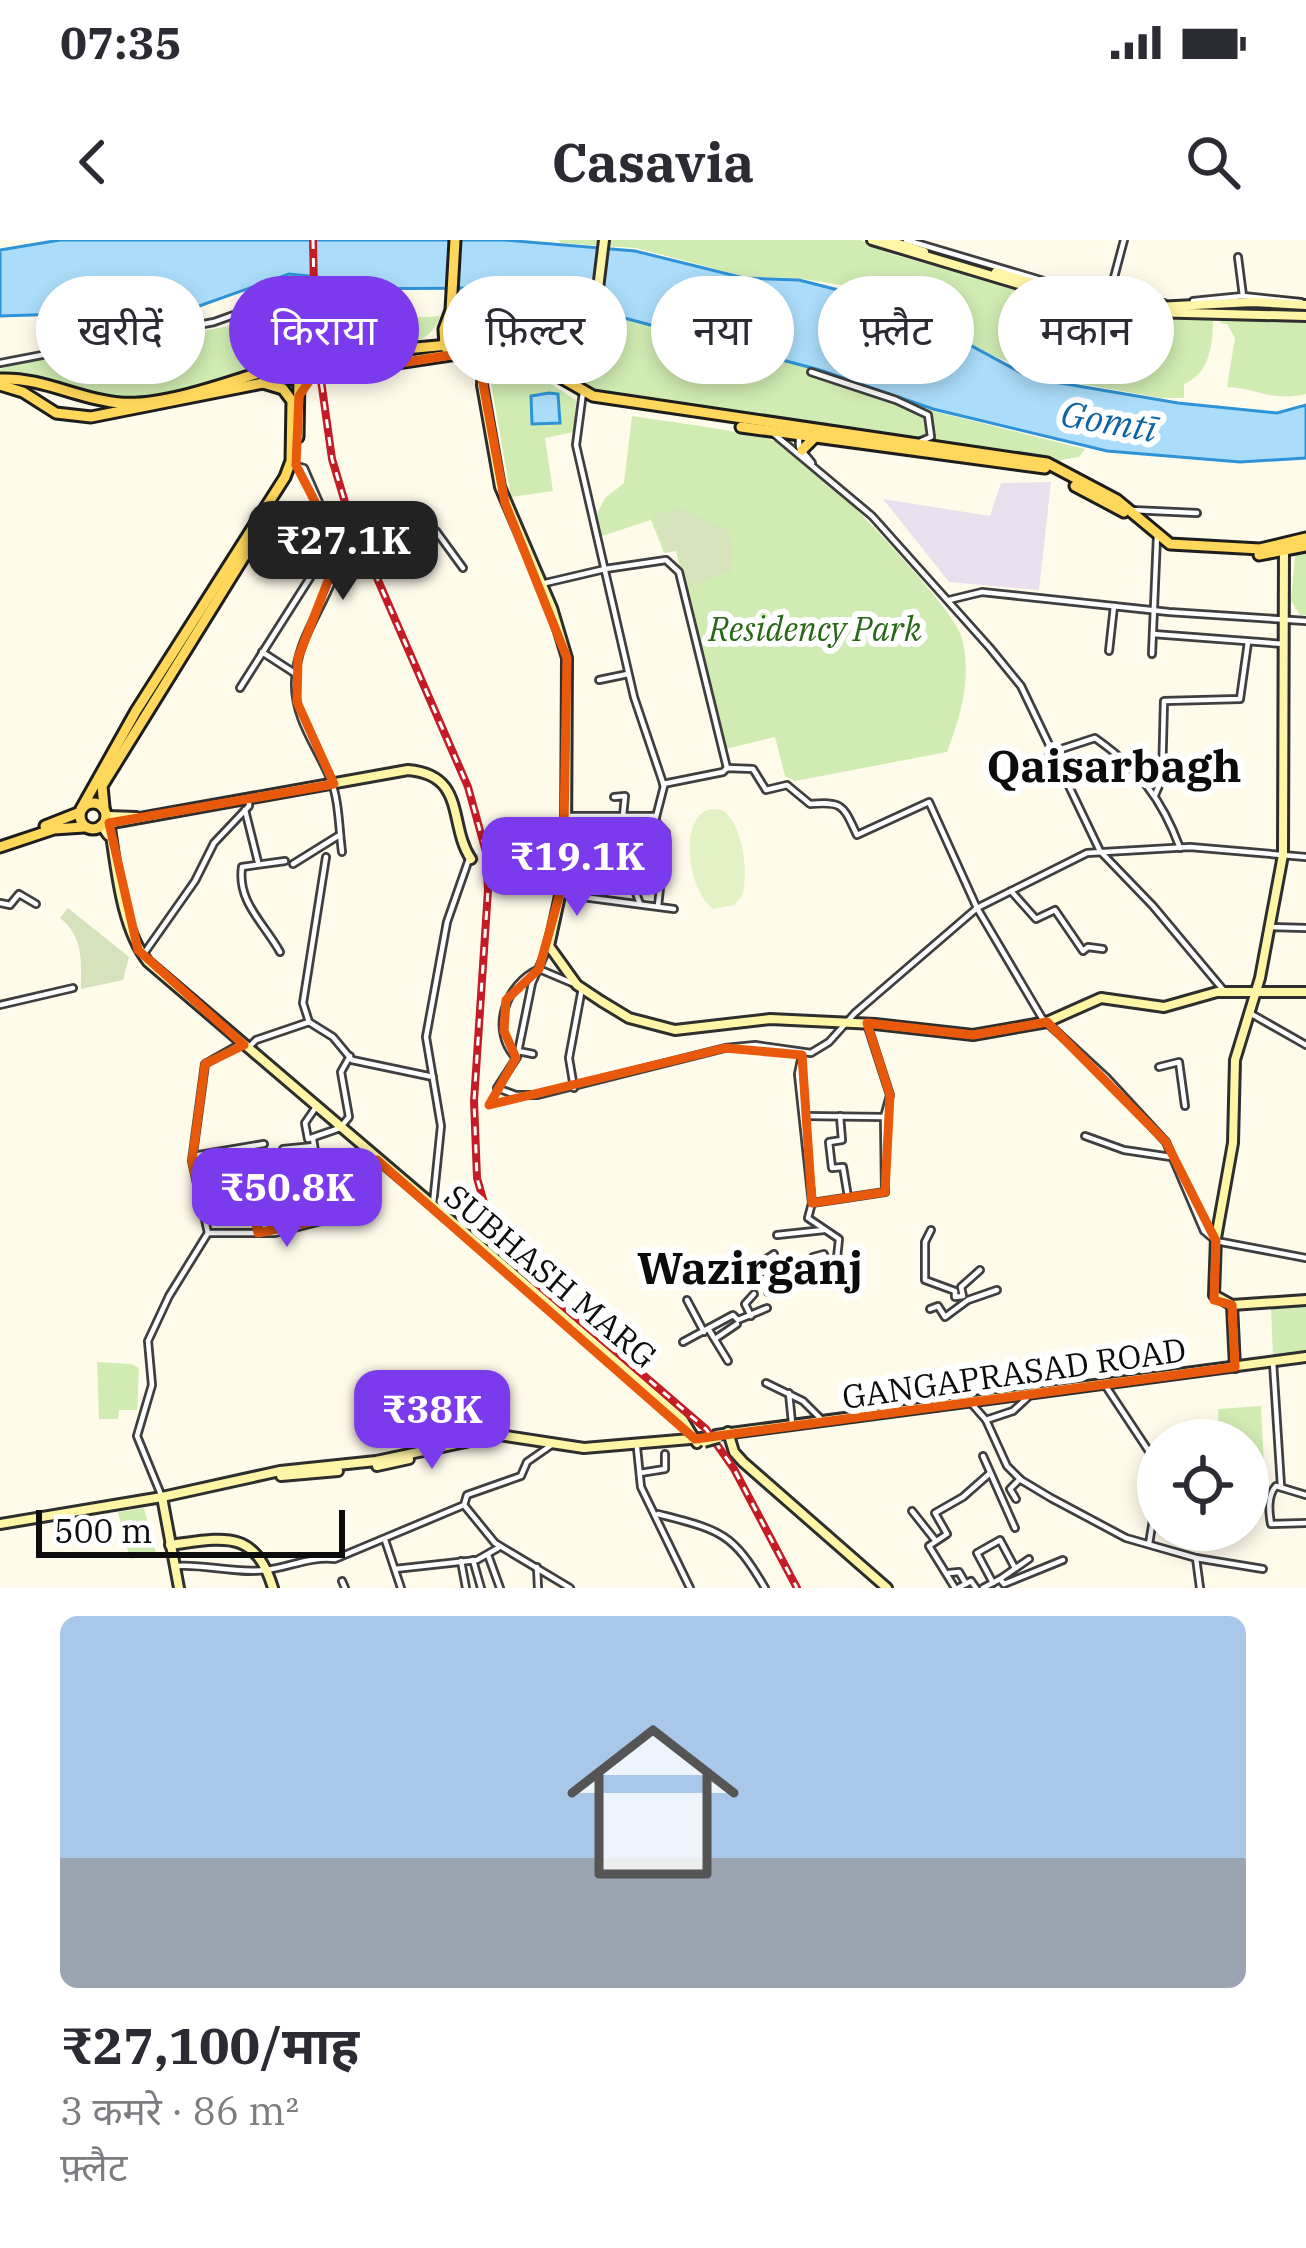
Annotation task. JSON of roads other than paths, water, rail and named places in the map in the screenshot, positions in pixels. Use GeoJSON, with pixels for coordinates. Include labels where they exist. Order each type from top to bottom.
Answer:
{"type":"FeatureCollection","features":[{"type":"Feature","properties":{"kind":"main road"},"geometry":{"type":"LineString","coordinates":[[455,276],[457,240]]}},
{"type":"Feature","properties":{"kind":"main road"},"geometry":{"type":"LineString","coordinates":[[419,346],[443,326]]}},
{"type":"Feature","properties":{"kind":"main road"},"geometry":{"type":"LineString","coordinates":[[24,386],[56,413],[73,417],[229,381]]}},
{"type":"Feature","properties":{"kind":"main road"},"geometry":{"type":"LineString","coordinates":[[0,382],[118,408],[257,384]]}},
{"type":"Feature","properties":{"kind":"main road"},"geometry":{"type":"LineString","coordinates":[[266,384],[283,389],[292,400],[293,464]]}},
{"type":"Feature","properties":{"kind":"main road"},"geometry":{"type":"LineString","coordinates":[[84,826],[78,821],[80,811],[293,464],[299,384]]}},
{"type":"Feature","properties":{"kind":"main road"},"geometry":{"type":"LineString","coordinates":[[299,396],[307,384]]}},
{"type":"Feature","properties":{"kind":"main road"},"geometry":{"type":"LineString","coordinates":[[564,384],[582,394],[773,432],[1043,467],[1128,511]]}},
{"type":"Feature","properties":{"kind":"main road"},"geometry":{"type":"LineString","coordinates":[[567,384],[582,394],[730,419],[1046,463],[1128,511],[1156,538],[1170,544],[1210,550],[1284,549],[1306,542]]}},
{"type":"Feature","properties":{"kind":"main road"},"geometry":{"type":"LineString","coordinates":[[802,450],[815,437]]}},
{"type":"Feature","properties":{"kind":"main road"},"geometry":{"type":"LineString","coordinates":[[106,818],[102,786],[125,740]]}},
{"type":"Feature","properties":{"kind":"main road"},"geometry":{"type":"LineString","coordinates":[[4,843],[96,805],[106,818]]}},
{"type":"Feature","properties":{"kind":"main road"},"geometry":{"type":"LineString","coordinates":[[4,843],[106,818]]}},
{"type":"Feature","properties":{"kind":"street"},"geometry":{"type":"LineString","coordinates":[[599,276],[604,240]]}},
{"type":"Feature","properties":{"kind":"street"},"geometry":{"type":"LineString","coordinates":[[872,240],[1109,311],[1306,316]]}},
{"type":"Feature","properties":{"kind":"street"},"geometry":{"type":"LineString","coordinates":[[886,240],[1106,305],[1306,305]]}},
{"type":"Feature","properties":{"kind":"street"},"geometry":{"type":"LineString","coordinates":[[906,240],[1027,276]]}},
{"type":"Feature","properties":{"kind":"street"},"geometry":{"type":"LineString","coordinates":[[1114,276],[1124,240]]}},
{"type":"Feature","properties":{"kind":"street"},"geometry":{"type":"LineString","coordinates":[[1238,257],[1243,296]]}},
{"type":"Feature","properties":{"kind":"street"},"geometry":{"type":"LineString","coordinates":[[1174,302],[1243,296],[1306,305]]}},
{"type":"Feature","properties":{"kind":"street"},"geometry":{"type":"LineString","coordinates":[[0,363],[229,317]]}},
{"type":"Feature","properties":{"kind":"street"},"geometry":{"type":"LineString","coordinates":[[811,372],[928,415],[931,437],[916,443]]}},
{"type":"Feature","properties":{"kind":"street"},"geometry":{"type":"LineString","coordinates":[[484,384],[505,503],[567,658],[568,816],[563,882],[517,1055],[497,1088],[538,1096],[725,1048],[755,1045],[802,1054],[830,1042],[977,908],[1087,853],[1180,848],[1306,856]]}},
{"type":"Feature","properties":{"kind":"street"},"geometry":{"type":"LineString","coordinates":[[582,394],[576,445],[629,674],[663,784],[656,819],[641,838],[635,893],[640,904]]}},
{"type":"Feature","properties":{"kind":"street"},"geometry":{"type":"LineString","coordinates":[[773,432],[872,517],[1021,686],[1049,753],[1100,851],[1225,992]]}},
{"type":"Feature","properties":{"kind":"street"},"geometry":{"type":"LineString","coordinates":[[800,435],[802,450],[812,464]]}},
{"type":"Feature","properties":{"kind":"street"},"geometry":{"type":"LineString","coordinates":[[293,464],[304,468],[340,550],[335,571],[306,630],[296,674],[302,719],[333,784],[342,851]]}},
{"type":"Feature","properties":{"kind":"street"},"geometry":{"type":"LineString","coordinates":[[1128,511],[1197,513]]}},
{"type":"Feature","properties":{"kind":"street"},"geometry":{"type":"LineString","coordinates":[[426,532],[436,530],[463,568]]}},
{"type":"Feature","properties":{"kind":"street"},"geometry":{"type":"LineString","coordinates":[[1152,654],[1156,538]]}},
{"type":"Feature","properties":{"kind":"street"},"geometry":{"type":"LineString","coordinates":[[1284,549],[1283,855],[1235,1060],[1233,1143],[1216,1241],[1214,1295],[1232,1305],[1306,1300]]}},
{"type":"Feature","properties":{"kind":"street"},"geometry":{"type":"LineString","coordinates":[[541,584],[666,560],[679,572],[727,767]]}},
{"type":"Feature","properties":{"kind":"street"},"geometry":{"type":"LineString","coordinates":[[240,688],[320,562],[335,571]]}},
{"type":"Feature","properties":{"kind":"street"},"geometry":{"type":"LineString","coordinates":[[949,600],[982,592],[1306,621]]}},
{"type":"Feature","properties":{"kind":"street"},"geometry":{"type":"LineString","coordinates":[[1109,650],[1114,606]]}},
{"type":"Feature","properties":{"kind":"street"},"geometry":{"type":"LineString","coordinates":[[1153,634],[1284,644]]}},
{"type":"Feature","properties":{"kind":"street"},"geometry":{"type":"LineString","coordinates":[[1155,795],[1162,779],[1164,701],[1240,699],[1248,642]]}},
{"type":"Feature","properties":{"kind":"street"},"geometry":{"type":"LineString","coordinates":[[262,652],[296,674]]}},
{"type":"Feature","properties":{"kind":"street"},"geometry":{"type":"LineString","coordinates":[[598,680],[629,674]]}},
{"type":"Feature","properties":{"kind":"street"},"geometry":{"type":"LineString","coordinates":[[1049,753],[1095,738],[1141,774],[1167,812],[1180,848]]}},
{"type":"Feature","properties":{"kind":"street"},"geometry":{"type":"LineString","coordinates":[[663,784],[723,772],[727,767]]}},
{"type":"Feature","properties":{"kind":"street"},"geometry":{"type":"LineString","coordinates":[[727,767],[753,769],[766,790],[787,784],[810,804],[843,806],[857,835],[929,802],[977,908],[1047,1022],[1166,1142],[1204,1231],[1216,1241],[1306,1258]]}},
{"type":"Feature","properties":{"kind":"street"},"geometry":{"type":"LineString","coordinates":[[142,955],[106,818],[247,805],[408,770],[428,772],[446,788],[470,859],[447,922],[426,1037],[442,1148],[436,1201],[431,1207]]}},
{"type":"Feature","properties":{"kind":"street"},"geometry":{"type":"LineString","coordinates":[[1162,779],[1201,778]]}},
{"type":"Feature","properties":{"kind":"street"},"geometry":{"type":"LineString","coordinates":[[614,796],[625,796],[623,816]]}},
{"type":"Feature","properties":{"kind":"street"},"geometry":{"type":"LineString","coordinates":[[247,805],[258,862]]}},
{"type":"Feature","properties":{"kind":"street"},"geometry":{"type":"LineString","coordinates":[[142,955],[195,881],[214,843],[247,805]]}},
{"type":"Feature","properties":{"kind":"street"},"geometry":{"type":"LineString","coordinates":[[568,816],[656,819],[666,832],[658,906]]}},
{"type":"Feature","properties":{"kind":"street"},"geometry":{"type":"LineString","coordinates":[[280,952],[248,906],[241,886],[242,867],[258,862],[289,863],[340,835]]}},
{"type":"Feature","properties":{"kind":"street"},"geometry":{"type":"LineString","coordinates":[[494,856],[534,856],[563,882]]}},
{"type":"Feature","properties":{"kind":"street"},"geometry":{"type":"LineString","coordinates":[[326,857],[303,1003],[309,1022],[365,1064],[433,1077]]}},
{"type":"Feature","properties":{"kind":"street"},"geometry":{"type":"LineString","coordinates":[[1011,891],[1036,919],[1055,910],[1083,951],[1088,947],[1103,950]]}},
{"type":"Feature","properties":{"kind":"street"},"geometry":{"type":"LineString","coordinates":[[0,903],[10,904],[19,894],[36,904]]}},
{"type":"Feature","properties":{"kind":"street"},"geometry":{"type":"LineString","coordinates":[[560,894],[674,910]]}},
{"type":"Feature","properties":{"kind":"street"},"geometry":{"type":"LineString","coordinates":[[1269,928],[1306,928]]}},
{"type":"Feature","properties":{"kind":"street"},"geometry":{"type":"LineString","coordinates":[[549,946],[579,987],[569,1058],[574,1088]]}},
{"type":"Feature","properties":{"kind":"street","name":"SUBHASH MARG"},"geometry":{"type":"LineString","coordinates":[[142,955],[640,1382],[699,1440]]}},
{"type":"Feature","properties":{"kind":"street"},"geometry":{"type":"LineString","coordinates":[[539,969],[629,1018],[674,1030],[770,1019],[867,1023],[973,1035],[1047,1022],[1101,998],[1164,1007],[1225,992],[1306,992]]}},
{"type":"Feature","properties":{"kind":"street"},"geometry":{"type":"LineString","coordinates":[[533,1054],[508,1051],[506,1000],[517,984],[539,969]]}},
{"type":"Feature","properties":{"kind":"street"},"geometry":{"type":"LineString","coordinates":[[0,1005],[73,988]]}},
{"type":"Feature","properties":{"kind":"street"},"geometry":{"type":"LineString","coordinates":[[1248,1012],[1306,1045]]}},
{"type":"Feature","properties":{"kind":"street"},"geometry":{"type":"LineString","coordinates":[[179,1588],[162,1498],[137,1436],[152,1384],[148,1340],[208,1233],[193,1156],[205,1064],[309,1022]]}},
{"type":"Feature","properties":{"kind":"street"},"geometry":{"type":"LineString","coordinates":[[812,1203],[885,1192],[884,1117],[890,1095],[867,1023]]}},
{"type":"Feature","properties":{"kind":"street"},"geometry":{"type":"LineString","coordinates":[[802,1054],[798,1074],[812,1203],[808,1218],[839,1239],[836,1267],[851,1267]]}},
{"type":"Feature","properties":{"kind":"street"},"geometry":{"type":"LineString","coordinates":[[284,1178],[283,1149],[313,1143],[349,1118],[341,1072],[350,1056]]}},
{"type":"Feature","properties":{"kind":"street"},"geometry":{"type":"LineString","coordinates":[[1159,1067],[1179,1062],[1185,1106]]}},
{"type":"Feature","properties":{"kind":"street"},"geometry":{"type":"LineString","coordinates":[[316,1107],[304,1123],[305,1136],[313,1143],[326,1219]]}},
{"type":"Feature","properties":{"kind":"street"},"geometry":{"type":"LineString","coordinates":[[805,1116],[884,1117]]}},
{"type":"Feature","properties":{"kind":"street"},"geometry":{"type":"LineString","coordinates":[[840,1116],[842,1140],[829,1142],[832,1168],[844,1167],[848,1197]]}},
{"type":"Feature","properties":{"kind":"street"},"geometry":{"type":"LineString","coordinates":[[1085,1136],[1124,1150],[1172,1156]]}},
{"type":"Feature","properties":{"kind":"street"},"geometry":{"type":"LineString","coordinates":[[193,1156],[264,1144]]}},
{"type":"Feature","properties":{"kind":"street"},"geometry":{"type":"LineString","coordinates":[[266,1154],[267,1178]]}},
{"type":"Feature","properties":{"kind":"street"},"geometry":{"type":"LineString","coordinates":[[208,1233],[258,1233],[360,1211],[352,1195],[356,1189],[353,1174],[370,1154]]}},
{"type":"Feature","properties":{"kind":"street"},"geometry":{"type":"LineString","coordinates":[[200,1196],[225,1192],[224,1180],[298,1178]]}},
{"type":"Feature","properties":{"kind":"street"},"geometry":{"type":"LineString","coordinates":[[247,1179],[249,1218]]}},
{"type":"Feature","properties":{"kind":"street"},"geometry":{"type":"LineString","coordinates":[[236,1180],[239,1219],[256,1218],[258,1233]]}},
{"type":"Feature","properties":{"kind":"street"},"geometry":{"type":"LineString","coordinates":[[777,1234],[824,1230]]}},
{"type":"Feature","properties":{"kind":"street"},"geometry":{"type":"LineString","coordinates":[[931,1230],[925,1241],[925,1280],[964,1299],[997,1290]]}},
{"type":"Feature","properties":{"kind":"street"},"geometry":{"type":"LineString","coordinates":[[768,1292],[762,1262],[773,1254]]}},
{"type":"Feature","properties":{"kind":"street"},"geometry":{"type":"LineString","coordinates":[[813,1257],[824,1254],[829,1273]]}},
{"type":"Feature","properties":{"kind":"street"},"geometry":{"type":"LineString","coordinates":[[826,1261],[835,1261]]}},
{"type":"Feature","properties":{"kind":"street"},"geometry":{"type":"LineString","coordinates":[[964,1299],[961,1287],[980,1270]]}},
{"type":"Feature","properties":{"kind":"street"},"geometry":{"type":"LineString","coordinates":[[751,1316],[745,1304],[754,1294]]}},
{"type":"Feature","properties":{"kind":"street"},"geometry":{"type":"LineString","coordinates":[[930,1309],[938,1306],[945,1317],[964,1299]]}},
{"type":"Feature","properties":{"kind":"street"},"geometry":{"type":"LineString","coordinates":[[687,1300],[728,1361]]}},
{"type":"Feature","properties":{"kind":"street"},"geometry":{"type":"LineString","coordinates":[[1232,1305],[1235,1367]]}},
{"type":"Feature","properties":{"kind":"street"},"geometry":{"type":"LineString","coordinates":[[683,1342],[733,1316],[738,1320],[767,1308]]}},
{"type":"Feature","properties":{"kind":"street"},"geometry":{"type":"LineString","coordinates":[[715,1339],[737,1324]]}},
{"type":"Feature","properties":{"kind":"street","name":"GANGAPRASAD ROAD"},"geometry":{"type":"LineString","coordinates":[[728,1434],[1306,1357]]}},
{"type":"Feature","properties":{"kind":"street"},"geometry":{"type":"LineString","coordinates":[[1273,1362],[1281,1486]]}},
{"type":"Feature","properties":{"kind":"street"},"geometry":{"type":"LineString","coordinates":[[766,1383],[810,1406],[824,1423]]}},
{"type":"Feature","properties":{"kind":"street"},"geometry":{"type":"LineString","coordinates":[[1105,1385],[1137,1433]]}},
{"type":"Feature","properties":{"kind":"street"},"geometry":{"type":"LineString","coordinates":[[789,1393],[792,1426]]}},
{"type":"Feature","properties":{"kind":"street"},"geometry":{"type":"LineString","coordinates":[[986,1420],[1028,1399]]}},
{"type":"Feature","properties":{"kind":"street"},"geometry":{"type":"LineString","coordinates":[[970,1403],[986,1420],[1007,1466],[1020,1479],[1137,1541]]}},
{"type":"Feature","properties":{"kind":"street"},"geometry":{"type":"LineString","coordinates":[[466,1404],[477,1441]]}},
{"type":"Feature","properties":{"kind":"street"},"geometry":{"type":"LineString","coordinates":[[409,1415],[413,1434],[433,1439],[437,1449]]}},
{"type":"Feature","properties":{"kind":"street"},"geometry":{"type":"LineString","coordinates":[[162,1498],[282,1476],[390,1464],[491,1440],[513,1438],[582,1452],[728,1434],[742,1462],[887,1588]]}},
{"type":"Feature","properties":{"kind":"street"},"geometry":{"type":"LineString","coordinates":[[0,1524],[162,1498],[280,1471],[514,1435],[584,1448],[699,1440]]}},
{"type":"Feature","properties":{"kind":"street"},"geometry":{"type":"LineString","coordinates":[[175,1566],[267,1570],[335,1558],[464,1504],[467,1495],[483,1486],[521,1476],[527,1462],[550,1445]]}},
{"type":"Feature","properties":{"kind":"street"},"geometry":{"type":"LineString","coordinates":[[637,1448],[641,1487],[690,1588]]}},
{"type":"Feature","properties":{"kind":"street"},"geometry":{"type":"LineString","coordinates":[[640,1473],[664,1469],[665,1454]]}},
{"type":"Feature","properties":{"kind":"street"},"geometry":{"type":"LineString","coordinates":[[983,1456],[1015,1528]]}},
{"type":"Feature","properties":{"kind":"street"},"geometry":{"type":"LineString","coordinates":[[960,1587],[928,1546],[946,1534],[934,1513],[963,1497],[989,1474]]}},
{"type":"Feature","properties":{"kind":"street"},"geometry":{"type":"LineString","coordinates":[[1016,1499],[1010,1489],[1020,1479]]}},
{"type":"Feature","properties":{"kind":"street"},"geometry":{"type":"LineString","coordinates":[[1281,1486],[1306,1496]]}},
{"type":"Feature","properties":{"kind":"street"},"geometry":{"type":"LineString","coordinates":[[1281,1486],[1270,1492],[1270,1525],[1306,1523]]}},
{"type":"Feature","properties":{"kind":"street"},"geometry":{"type":"LineString","coordinates":[[464,1504],[498,1545],[570,1588]]}},
{"type":"Feature","properties":{"kind":"street"},"geometry":{"type":"LineString","coordinates":[[912,1510],[935,1540]]}},
{"type":"Feature","properties":{"kind":"street"},"geometry":{"type":"LineString","coordinates":[[656,1514],[729,1538],[743,1549],[765,1588]]}},
{"type":"Feature","properties":{"kind":"street"},"geometry":{"type":"LineString","coordinates":[[170,1545],[205,1540],[247,1545],[262,1558],[273,1588]]}},
{"type":"Feature","properties":{"kind":"street"},"geometry":{"type":"LineString","coordinates":[[385,1540],[401,1588]]}},
{"type":"Feature","properties":{"kind":"street"},"geometry":{"type":"LineString","coordinates":[[1015,1568],[1000,1540],[977,1553],[996,1581],[1004,1584],[1063,1560]]}},
{"type":"Feature","properties":{"kind":"street"},"geometry":{"type":"LineString","coordinates":[[395,1569],[473,1560],[498,1551],[498,1545]]}},
{"type":"Feature","properties":{"kind":"street"},"geometry":{"type":"LineString","coordinates":[[1172,1551],[1263,1569]]}},
{"type":"Feature","properties":{"kind":"street"},"geometry":{"type":"LineString","coordinates":[[488,1555],[500,1588]]}},
{"type":"Feature","properties":{"kind":"street"},"geometry":{"type":"LineString","coordinates":[[1196,1558],[1200,1588]]}},
{"type":"Feature","properties":{"kind":"street"},"geometry":{"type":"LineString","coordinates":[[960,1587],[971,1581],[980,1588],[1029,1559]]}},
{"type":"Feature","properties":{"kind":"street"},"geometry":{"type":"LineString","coordinates":[[473,1560],[481,1588]]}},
{"type":"Feature","properties":{"kind":"street"},"geometry":{"type":"LineString","coordinates":[[461,1561],[466,1588]]}},
{"type":"Feature","properties":{"kind":"street"},"geometry":{"type":"LineString","coordinates":[[537,1568],[538,1588]]}},
{"type":"Feature","properties":{"kind":"street"},"geometry":{"type":"LineString","coordinates":[[947,1574],[957,1570],[960,1587]]}},
{"type":"Feature","properties":{"kind":"water"},"geometry":{"type":"Polygon","coordinates":[[[60,240],[504,240],[635,251],[736,276],[651,276],[651,325],[627,319],[627,276],[443,276],[443,288],[419,288],[419,276],[229,276],[229,295],[205,304],[205,276],[36,276],[36,315],[0,316],[0,250],[60,240]]]}},
{"type":"Feature","properties":{"kind":"water"},"geometry":{"type":"Polygon","coordinates":[[[794,280],[818,285],[818,369],[794,363],[794,280]]]}},
{"type":"Feature","properties":{"kind":"water","name":"Gomtī"},"geometry":{"type":"Polygon","coordinates":[[[974,347],[998,360],[998,384],[1066,384],[1277,413],[1306,405],[1306,458],[1240,462],[1107,451],[933,409],[861,384],[974,384],[974,347]]]}},
{"type":"Feature","properties":{"kind":"water"},"geometry":{"type":"Polygon","coordinates":[[[558,394],[560,423],[532,424],[531,396],[558,394]]]}},
{"type":"Feature","properties":{"kind":"tunnel"},"geometry":{"type":"LineString","coordinates":[[471,859],[494,856]]}},
{"type":"Feature","properties":{"kind":"railway"},"geometry":{"type":"LineString","coordinates":[[313,240],[315,337],[332,459],[347,509],[468,787],[486,852],[488,890],[474,1101],[477,1178],[490,1224],[534,1281],[706,1429],[734,1469],[797,1588]]}},
{"type":"Feature","properties":{"kind":"district","name":"Qaisarbagh"},"geometry":{"type":"Point","coordinates":[1114,766]}},
{"type":"Feature","properties":{"kind":"district","name":"Wazirganj"},"geometry":{"type":"Point","coordinates":[750,1268]}},
{"type":"Feature","properties":{"kind":"park label","name":"Residency Park"},"geometry":{"type":"Point","coordinates":[815,629]}}]}
